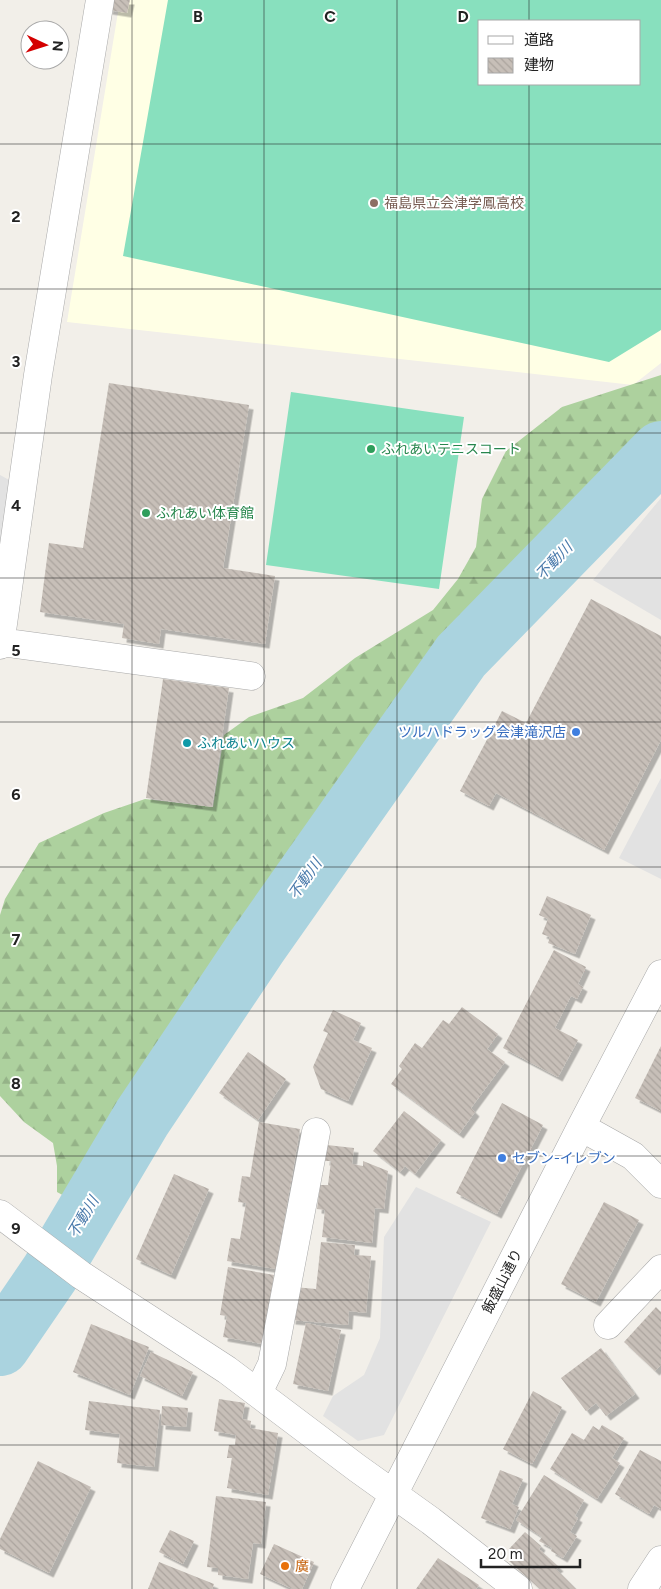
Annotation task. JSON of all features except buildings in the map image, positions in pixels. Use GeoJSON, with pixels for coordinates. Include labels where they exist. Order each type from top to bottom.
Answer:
{"type":"FeatureCollection","features":[{"type":"Feature","properties":{"kind":"street"},"geometry":{"type":"LineString","coordinates":[[100,0],[38,375],[0,643],[251,676]]}},
{"type":"Feature","properties":{"kind":"street","name":"飯盛山通り"},"geometry":{"type":"LineString","coordinates":[[345,1589],[661,974]]}},
{"type":"Feature","properties":{"kind":"street"},"geometry":{"type":"LineString","coordinates":[[581,1127],[633,1156],[661,1184]]}},
{"type":"Feature","properties":{"kind":"street"},"geometry":{"type":"LineString","coordinates":[[258,1393],[272,1364],[316,1132]]}},
{"type":"Feature","properties":{"kind":"street"},"geometry":{"type":"LineString","coordinates":[[0,1214],[81,1275],[227,1370],[431,1521],[518,1589]]}},
{"type":"Feature","properties":{"kind":"street"},"geometry":{"type":"LineString","coordinates":[[608,1325],[661,1269]]}},
{"type":"Feature","properties":{"kind":"street"},"geometry":{"type":"LineString","coordinates":[[642,1589],[661,1560]]}},
{"type":"Feature","properties":{"kind":"shaded area","name":"福島県立会津学鳳高校"},"geometry":{"type":"Polygon","coordinates":[[[120,0],[661,0],[661,363],[633,385],[67,322],[120,0]]]}},
{"type":"Feature","properties":{"kind":"shaded area"},"geometry":{"type":"Polygon","coordinates":[[[0,475],[11,481],[0,556],[0,475]]]}},
{"type":"Feature","properties":{"kind":"shaded area"},"geometry":{"type":"Polygon","coordinates":[[[661,498],[661,620],[593,580],[661,498]]]}},
{"type":"Feature","properties":{"kind":"shaded area"},"geometry":{"type":"Polygon","coordinates":[[[661,778],[661,879],[619,858],[661,778]]]}},
{"type":"Feature","properties":{"kind":"shaded area"},"geometry":{"type":"Polygon","coordinates":[[[416,1187],[491,1222],[384,1435],[358,1441],[323,1416],[333,1396],[364,1375],[380,1338],[384,1237],[416,1187]]]}},
{"type":"Feature","properties":{"kind":"green space","name":"福島県立会津学鳳高校"},"geometry":{"type":"Polygon","coordinates":[[[168,0],[661,0],[661,330],[609,362],[123,256],[168,0]]]}},
{"type":"Feature","properties":{"kind":"green space"},"geometry":{"type":"Polygon","coordinates":[[[661,375],[661,435],[473,629],[355,789],[290,887],[208,995],[124,1125],[83,1193],[68,1198],[57,1192],[57,1166],[53,1143],[24,1122],[0,1096],[0,915],[5,899],[39,843],[104,813],[145,799],[213,807],[224,735],[249,717],[303,698],[355,658],[433,610],[458,579],[476,547],[482,499],[506,451],[562,407],[661,375]]]}},
{"type":"Feature","properties":{"kind":"green space"},"geometry":{"type":"Polygon","coordinates":[[[291,392],[464,417],[439,589],[266,565],[291,392]]]}},
{"type":"Feature","properties":{"kind":"waterway","name":"不動川"},"geometry":{"type":"LineString","coordinates":[[0,1346],[50,1273],[142,1118],[257,946],[461,656],[661,451]]}},
{"type":"Feature","properties":{"kind":"place","name":"福島県立会津学鳳高校"},"geometry":{"type":"Point","coordinates":[374,203]}},
{"type":"Feature","properties":{"kind":"place","name":"ふれあいテニスコート"},"geometry":{"type":"Point","coordinates":[371,449]}},
{"type":"Feature","properties":{"kind":"place","name":"ふれあい体育館"},"geometry":{"type":"Point","coordinates":[146,513]}},
{"type":"Feature","properties":{"kind":"place","name":"ツルハドラッグ会津滝沢店"},"geometry":{"type":"Point","coordinates":[576,732]}},
{"type":"Feature","properties":{"kind":"place","name":"ふれあいハウス"},"geometry":{"type":"Point","coordinates":[187,743]}},
{"type":"Feature","properties":{"kind":"place","name":"セブン-イレブン"},"geometry":{"type":"Point","coordinates":[502,1158]}},
{"type":"Feature","properties":{"kind":"place","name":"廣"},"geometry":{"type":"Point","coordinates":[285,1566]}}]}
